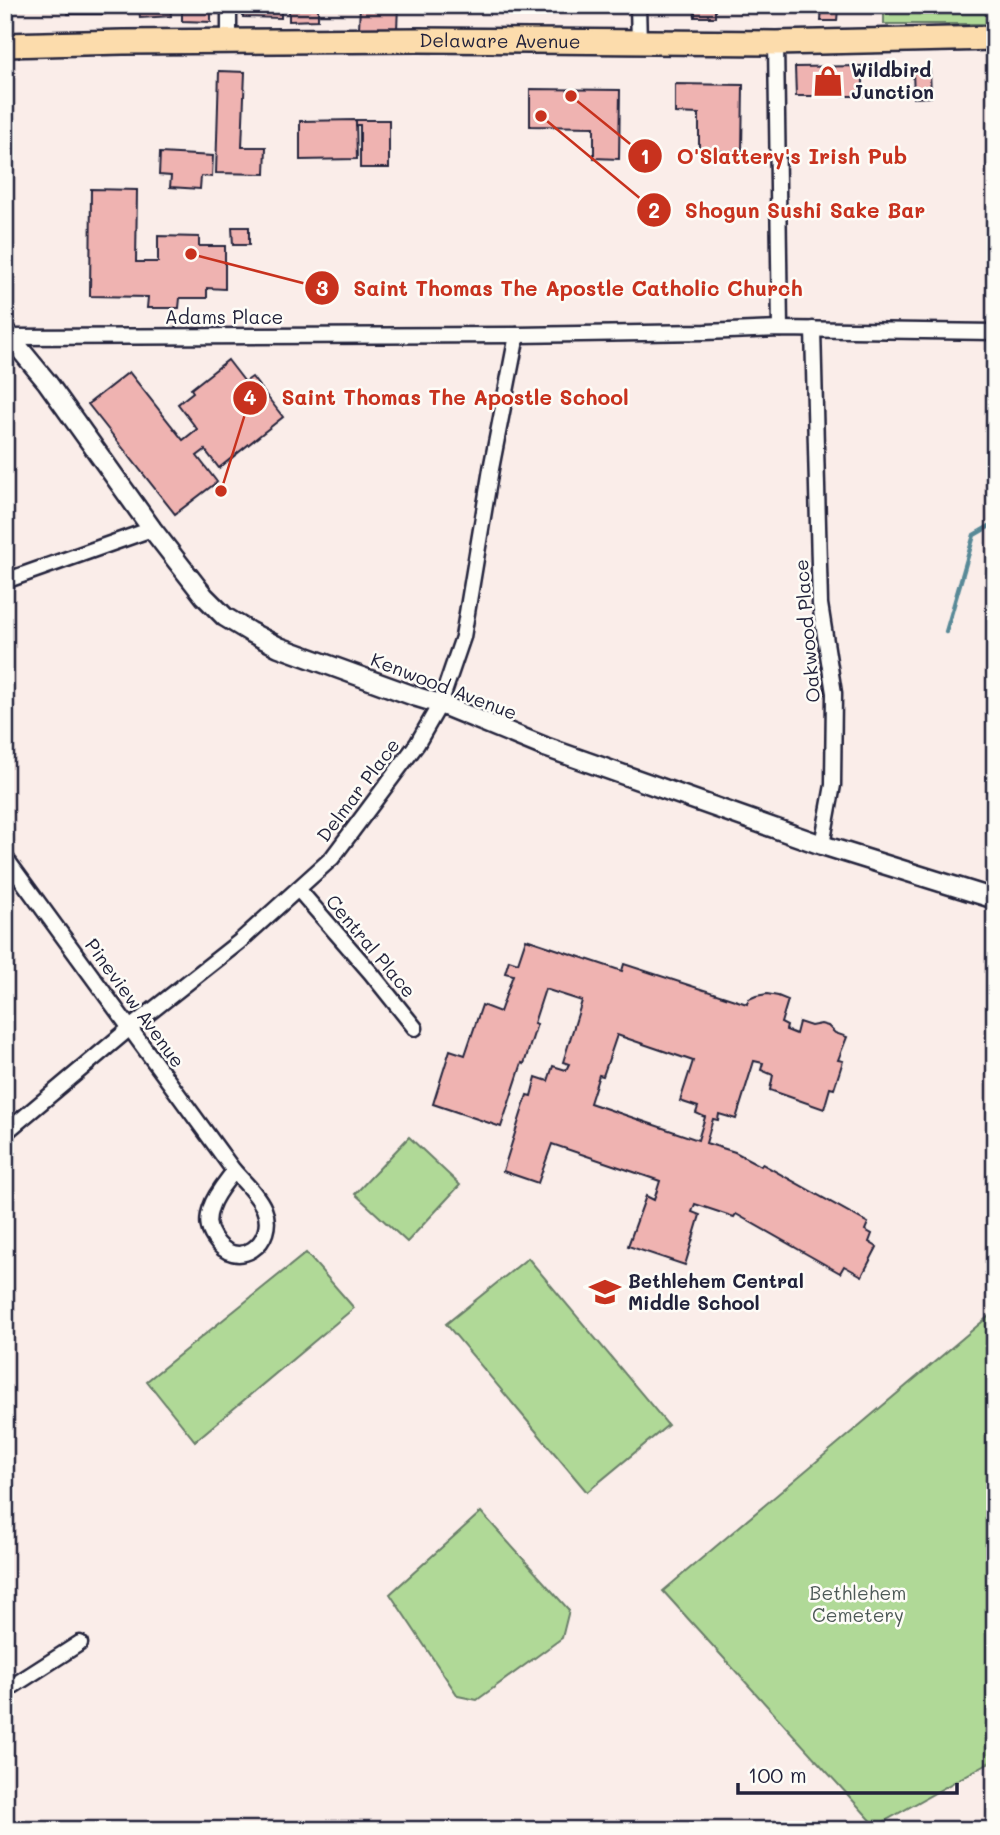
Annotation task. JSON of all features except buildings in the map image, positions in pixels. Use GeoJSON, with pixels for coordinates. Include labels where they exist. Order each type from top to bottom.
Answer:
{"type":"FeatureCollection","features":[{"type":"Feature","properties":{"kind":"main road","name":"Delaware Avenue"},"geometry":{"type":"LineString","coordinates":[[5,45],[418,40],[776,43],[995,38]]}},
{"type":"Feature","properties":{"kind":"street"},"geometry":{"type":"LineString","coordinates":[[229,5],[229,41]]}},
{"type":"Feature","properties":{"kind":"street"},"geometry":{"type":"LineString","coordinates":[[638,5],[639,43]]}},
{"type":"Feature","properties":{"kind":"street"},"geometry":{"type":"LineString","coordinates":[[776,43],[780,328]]}},
{"type":"Feature","properties":{"kind":"street","name":"Adams Place"},"geometry":{"type":"LineString","coordinates":[[7,335],[517,335],[780,328],[995,332]]}},
{"type":"Feature","properties":{"kind":"street","name":"Oakwood Place"},"geometry":{"type":"LineString","coordinates":[[813,329],[820,604],[834,694],[833,785],[822,845]]}},
{"type":"Feature","properties":{"kind":"street","name":"Kenwood Avenue"},"geometry":{"type":"LineString","coordinates":[[7,335],[47,382],[152,529],[204,596],[225,617],[250,632],[279,647],[440,704],[545,747],[822,845],[995,899]]}},
{"type":"Feature","properties":{"kind":"street","name":"Delmar Place"},"geometry":{"type":"LineString","coordinates":[[5,1133],[130,1028],[239,942],[331,858],[417,744],[440,704],[463,637],[517,335]]}},
{"type":"Feature","properties":{"kind":"street"},"geometry":{"type":"LineString","coordinates":[[5,581],[152,529]]}},
{"type":"Feature","properties":{"kind":"street","name":"Pineview Avenue"},"geometry":{"type":"LineString","coordinates":[[5,857],[234,1171],[260,1202],[267,1222],[265,1233],[251,1252],[240,1254],[222,1249],[211,1233],[208,1219],[214,1199],[234,1171]]}},
{"type":"Feature","properties":{"kind":"street","name":"Central Place"},"geometry":{"type":"LineString","coordinates":[[298,889],[415,1028]]}},
{"type":"Feature","properties":{"kind":"street"},"geometry":{"type":"LineString","coordinates":[[5,1690],[80,1643]]}},
{"type":"Feature","properties":{"kind":"green space"},"geometry":{"type":"Polygon","coordinates":[[[884,5],[995,5],[995,24],[884,24],[884,5]]]}},
{"type":"Feature","properties":{"kind":"green space"},"geometry":{"type":"Polygon","coordinates":[[[409,1137],[460,1185],[407,1242],[355,1194],[409,1137]]]}},
{"type":"Feature","properties":{"kind":"green space"},"geometry":{"type":"Polygon","coordinates":[[[306,1253],[354,1308],[195,1441],[147,1381],[306,1253]]]}},
{"type":"Feature","properties":{"kind":"green space"},"geometry":{"type":"Polygon","coordinates":[[[528,1258],[668,1425],[587,1492],[446,1324],[528,1258]]]}},
{"type":"Feature","properties":{"kind":"green space","name":"Bethlehem Cemetery"},"geometry":{"type":"Polygon","coordinates":[[[995,1311],[995,1759],[876,1826],[663,1591],[995,1311]]]}},
{"type":"Feature","properties":{"kind":"green space"},"geometry":{"type":"Polygon","coordinates":[[[481,1512],[569,1610],[562,1638],[477,1700],[458,1696],[390,1594],[481,1512]]]}},
{"type":"Feature","properties":{"kind":"waterway"},"geometry":{"type":"LineString","coordinates":[[946,632],[974,535],[995,523]]}},
{"type":"Feature","properties":{"kind":"place","name":"Wildbird Junction"},"geometry":{"type":"Point","coordinates":[828,81]}},
{"type":"Feature","properties":{"kind":"place","name":"O'Slattery's Irish Pub"},"geometry":{"type":"Point","coordinates":[571,96]}},
{"type":"Feature","properties":{"kind":"place","name":"Shogun Sushi Sake Bar"},"geometry":{"type":"Point","coordinates":[541,116]}},
{"type":"Feature","properties":{"kind":"place","name":"Saint Thomas The Apostle Catholic Church"},"geometry":{"type":"Point","coordinates":[191,254]}},
{"type":"Feature","properties":{"kind":"place","name":"Saint Thomas The Apostle School"},"geometry":{"type":"Point","coordinates":[221,491]}},
{"type":"Feature","properties":{"kind":"place","name":"Bethlehem Central Middle School"},"geometry":{"type":"Point","coordinates":[605,1292]}}]}
